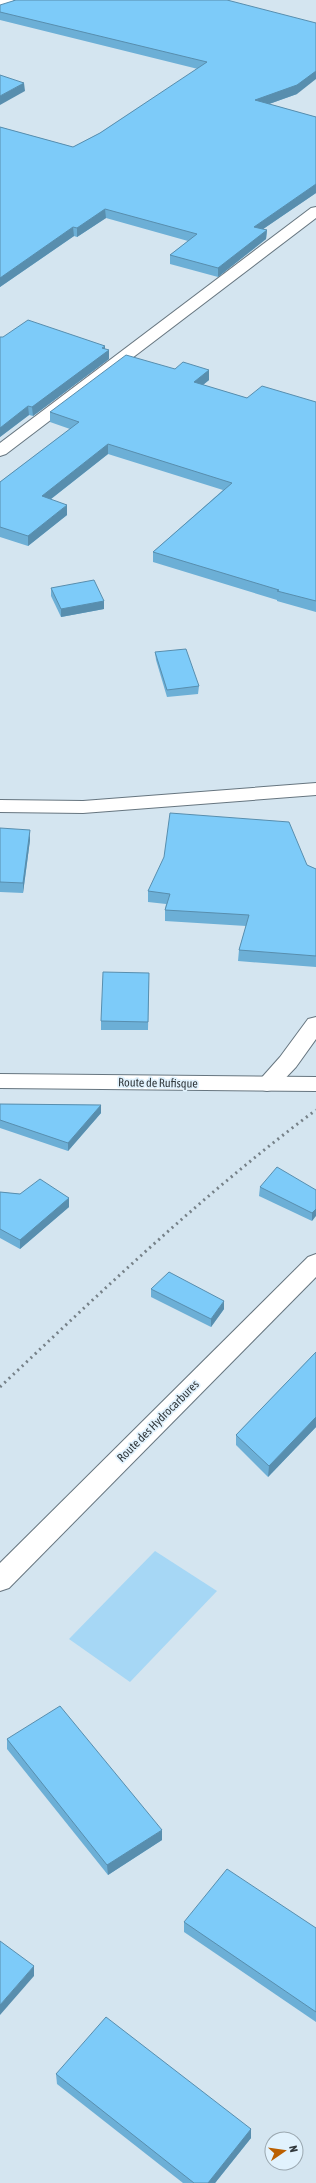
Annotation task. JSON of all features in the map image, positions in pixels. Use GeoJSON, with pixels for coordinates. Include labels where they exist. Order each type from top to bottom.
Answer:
{"type":"FeatureCollection","features":[{"type":"Feature","properties":{"kind":"street"},"geometry":{"type":"LineString","coordinates":[[0,6],[8,0]]}},
{"type":"Feature","properties":{"kind":"street"},"geometry":{"type":"LineString","coordinates":[[0,451],[316,211]]}},
{"type":"Feature","properties":{"kind":"street"},"geometry":{"type":"LineString","coordinates":[[0,806],[83,807],[316,789]]}},
{"type":"Feature","properties":{"kind":"street"},"geometry":{"type":"LineString","coordinates":[[268,1084],[288,1062],[316,1024]]}},
{"type":"Feature","properties":{"kind":"street","name":"Route de Rufisque"},"geometry":{"type":"LineString","coordinates":[[0,1081],[316,1084]]}},
{"type":"Feature","properties":{"kind":"street","name":"Route des Hydrocarbures"},"geometry":{"type":"LineString","coordinates":[[0,1580],[316,1263]]}},
{"type":"Feature","properties":{"kind":"shaded area"},"geometry":{"type":"Polygon","coordinates":[[[155,1551],[217,1591],[130,1682],[69,1639],[155,1551]]]}},
{"type":"Feature","properties":{"kind":"building"},"geometry":{"type":"Polygon","coordinates":[[[16,0],[227,0],[316,23],[316,71],[297,85],[255,100],[316,117],[316,184],[254,227],[267,230],[218,268],[170,255],[197,234],[105,209],[77,228],[73,227],[0,278],[0,127],[73,147],[100,133],[207,62],[0,12],[0,5],[16,0]]]}},
{"type":"Feature","properties":{"kind":"building"},"geometry":{"type":"Polygon","coordinates":[[[0,75],[24,83],[0,96],[0,75]]]}},
{"type":"Feature","properties":{"kind":"building"},"geometry":{"type":"Polygon","coordinates":[[[28,320],[105,346],[102,348],[109,350],[32,407],[28,406],[0,428],[0,337],[3,337],[28,320]]]}},
{"type":"Feature","properties":{"kind":"building"},"geometry":{"type":"Polygon","coordinates":[[[126,355],[175,369],[183,362],[209,370],[194,382],[247,398],[262,386],[316,402],[316,601],[277,591],[279,590],[153,552],[232,483],[108,444],[42,496],[67,505],[28,536],[0,527],[0,482],[79,422],[50,412],[126,355]]]}},
{"type":"Feature","properties":{"kind":"building"},"geometry":{"type":"Polygon","coordinates":[[[94,580],[104,601],[61,609],[51,588],[94,580]]]}},
{"type":"Feature","properties":{"kind":"building"},"geometry":{"type":"Polygon","coordinates":[[[186,649],[199,686],[167,690],[155,652],[186,649]]]}},
{"type":"Feature","properties":{"kind":"building"},"geometry":{"type":"Polygon","coordinates":[[[170,813],[289,822],[307,865],[316,869],[316,956],[239,950],[249,915],[165,910],[170,894],[148,891],[164,857],[170,813]]]}},
{"type":"Feature","properties":{"kind":"building"},"geometry":{"type":"Polygon","coordinates":[[[0,828],[30,830],[23,883],[0,882],[0,828]]]}},
{"type":"Feature","properties":{"kind":"building"},"geometry":{"type":"Polygon","coordinates":[[[103,972],[149,973],[148,1022],[101,1021],[103,972]]]}},
{"type":"Feature","properties":{"kind":"building"},"geometry":{"type":"Polygon","coordinates":[[[0,1104],[101,1105],[68,1143],[0,1120],[0,1104]]]}},
{"type":"Feature","properties":{"kind":"building"},"geometry":{"type":"Polygon","coordinates":[[[277,1167],[316,1190],[316,1209],[312,1213],[260,1187],[277,1167]]]}},
{"type":"Feature","properties":{"kind":"building"},"geometry":{"type":"Polygon","coordinates":[[[40,1179],[69,1198],[20,1240],[0,1229],[0,1192],[20,1194],[40,1179]]]}},
{"type":"Feature","properties":{"kind":"building"},"geometry":{"type":"Polygon","coordinates":[[[169,1272],[224,1301],[211,1319],[151,1289],[169,1272]]]}},
{"type":"Feature","properties":{"kind":"building"},"geometry":{"type":"Polygon","coordinates":[[[316,1352],[316,1417],[269,1466],[236,1435],[316,1352]]]}},
{"type":"Feature","properties":{"kind":"building"},"geometry":{"type":"Polygon","coordinates":[[[60,1706],[162,1830],[107,1865],[7,1739],[60,1706]]]}},
{"type":"Feature","properties":{"kind":"building"},"geometry":{"type":"Polygon","coordinates":[[[227,1869],[316,1928],[316,2012],[184,1922],[227,1869]]]}},
{"type":"Feature","properties":{"kind":"building"},"geometry":{"type":"Polygon","coordinates":[[[0,1941],[34,1966],[0,2005],[0,1941]]]}},
{"type":"Feature","properties":{"kind":"building"},"geometry":{"type":"Polygon","coordinates":[[[106,2017],[251,2129],[208,2183],[194,2183],[56,2074],[106,2017]]]}},
{"type":"Feature","properties":{"kind":"railway"},"geometry":{"type":"LineString","coordinates":[[0,1387],[115,1279],[193,1209],[233,1175],[316,1110]]}}]}
